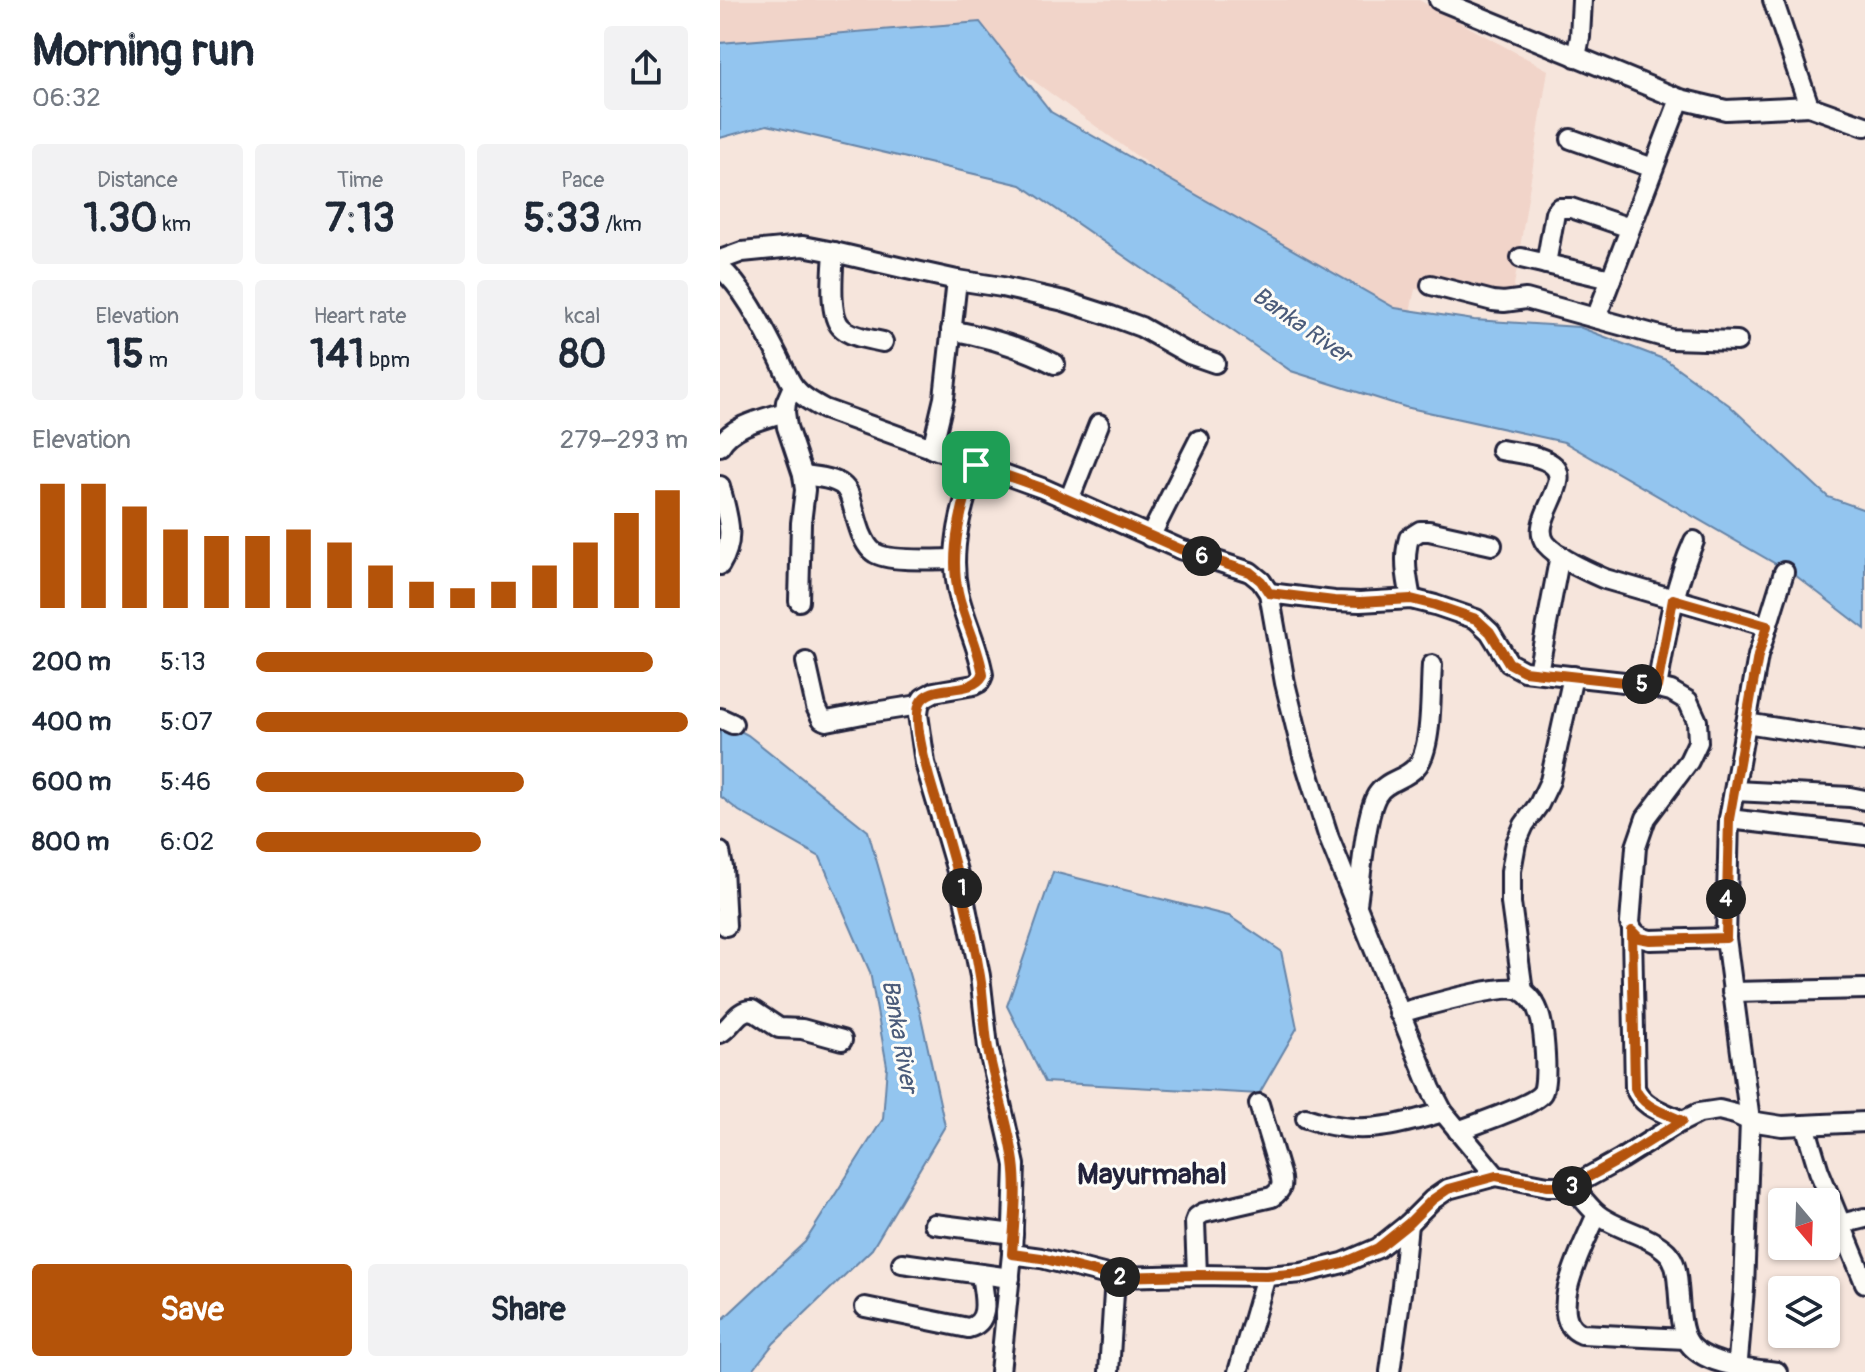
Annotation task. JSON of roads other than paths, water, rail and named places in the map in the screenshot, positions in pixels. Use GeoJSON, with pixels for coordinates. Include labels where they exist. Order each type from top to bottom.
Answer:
{"type":"FeatureCollection","features":[{"type":"Feature","properties":{"kind":"street"},"geometry":{"type":"LineString","coordinates":[[1439,0],[1680,99],[1726,110],[1809,106],[1865,126]]}},
{"type":"Feature","properties":{"kind":"street"},"geometry":{"type":"LineString","coordinates":[[1576,57],[1582,0]]}},
{"type":"Feature","properties":{"kind":"street"},"geometry":{"type":"LineString","coordinates":[[1773,0],[1809,106]]}},
{"type":"Feature","properties":{"kind":"street"},"geometry":{"type":"LineString","coordinates":[[1596,318],[1680,99]]}},
{"type":"Feature","properties":{"kind":"street"},"geometry":{"type":"LineString","coordinates":[[1571,139],[1653,168]]}},
{"type":"Feature","properties":{"kind":"street"},"geometry":{"type":"LineString","coordinates":[[1546,264],[1555,213],[1559,208],[1571,208],[1630,228]]}},
{"type":"Feature","properties":{"kind":"street"},"geometry":{"type":"LineString","coordinates":[[720,260],[742,252],[803,246],[834,252],[1064,301],[1141,327],[1189,354],[1215,363]]}},
{"type":"Feature","properties":{"kind":"street"},"geometry":{"type":"LineString","coordinates":[[834,252],[834,313],[838,322],[842,329],[852,334],[883,342]]}},
{"type":"Feature","properties":{"kind":"street"},"geometry":{"type":"LineString","coordinates":[[1521,258],[1611,279]]}},
{"type":"Feature","properties":{"kind":"street"},"geometry":{"type":"LineString","coordinates":[[720,268],[765,330],[793,386],[806,400],[1042,488],[1150,537],[1250,572],[1261,581],[1269,593],[1285,683],[1303,756],[1329,838],[1431,1089],[1443,1112],[1496,1176]]}},
{"type":"Feature","properties":{"kind":"street"},"geometry":{"type":"LineString","coordinates":[[932,449],[944,398],[957,280]]}},
{"type":"Feature","properties":{"kind":"street"},"geometry":{"type":"LineString","coordinates":[[1431,285],[1493,301],[1526,299],[1671,339],[1737,341]]}},
{"type":"Feature","properties":{"kind":"street"},"geometry":{"type":"LineString","coordinates":[[951,330],[1012,345],[1055,364]]}},
{"type":"Feature","properties":{"kind":"street"},"geometry":{"type":"LineString","coordinates":[[793,386],[785,412],[805,490],[799,601]]}},
{"type":"Feature","properties":{"kind":"street"},"geometry":{"type":"LineString","coordinates":[[721,442],[749,424],[785,412]]}},
{"type":"Feature","properties":{"kind":"street"},"geometry":{"type":"LineString","coordinates":[[1069,500],[1099,424]]}},
{"type":"Feature","properties":{"kind":"street"},"geometry":{"type":"LineString","coordinates":[[1150,537],[1199,440]]}},
{"type":"Feature","properties":{"kind":"street"},"geometry":{"type":"LineString","coordinates":[[1501,450],[1545,460],[1559,472],[1541,532],[1544,542],[1581,569],[1605,579],[1767,626]]}},
{"type":"Feature","properties":{"kind":"street"},"geometry":{"type":"LineString","coordinates":[[976,465],[965,495],[955,559],[958,590],[983,675],[980,682],[974,685],[934,692],[923,698],[919,705],[918,724],[925,763],[962,888],[980,976],[988,1047],[1015,1165],[1012,1254],[1000,1372]]}},
{"type":"Feature","properties":{"kind":"street"},"geometry":{"type":"LineString","coordinates":[[803,475],[836,481],[845,486],[866,543],[874,553],[889,558],[955,559]]}},
{"type":"Feature","properties":{"kind":"street"},"geometry":{"type":"LineString","coordinates":[[720,486],[729,520],[730,540],[720,565]]}},
{"type":"Feature","properties":{"kind":"street"},"geometry":{"type":"LineString","coordinates":[[1411,599],[1406,570],[1409,538],[1420,531],[1429,531],[1492,545]]}},
{"type":"Feature","properties":{"kind":"street"},"geometry":{"type":"LineString","coordinates":[[1657,687],[1673,599],[1682,566],[1694,541]]}},
{"type":"Feature","properties":{"kind":"street"},"geometry":{"type":"LineString","coordinates":[[1538,672],[1560,555]]}},
{"type":"Feature","properties":{"kind":"street"},"geometry":{"type":"LineString","coordinates":[[1737,1369],[1744,1289],[1750,1121],[1726,938],[1729,819],[1758,656],[1784,572]]}},
{"type":"Feature","properties":{"kind":"street"},"geometry":{"type":"LineString","coordinates":[[1269,593],[1334,601],[1411,599],[1476,619],[1490,632],[1509,663],[1524,671],[1642,684],[1671,691],[1688,701],[1697,721],[1698,742],[1689,761],[1646,818],[1636,847],[1630,912],[1635,1088],[1645,1105],[1682,1121]]}},
{"type":"Feature","properties":{"kind":"street"},"geometry":{"type":"LineString","coordinates":[[806,662],[816,707],[822,719],[827,721],[919,705]]}},
{"type":"Feature","properties":{"kind":"street"},"geometry":{"type":"LineString","coordinates":[[1357,907],[1368,822],[1375,797],[1385,786],[1416,768],[1424,755],[1432,665]]}},
{"type":"Feature","properties":{"kind":"street"},"geometry":{"type":"LineString","coordinates":[[1523,991],[1511,903],[1511,871],[1516,843],[1550,781],[1573,676]]}},
{"type":"Feature","properties":{"kind":"street"},"geometry":{"type":"LineString","coordinates":[[1746,723],[1865,742]]}},
{"type":"Feature","properties":{"kind":"street"},"geometry":{"type":"LineString","coordinates":[[1735,791],[1865,800]]}},
{"type":"Feature","properties":{"kind":"street"},"geometry":{"type":"LineString","coordinates":[[1729,819],[1865,835]]}},
{"type":"Feature","properties":{"kind":"street"},"geometry":{"type":"LineString","coordinates":[[720,852],[726,926]]}},
{"type":"Feature","properties":{"kind":"street"},"geometry":{"type":"LineString","coordinates":[[1632,931],[1639,938],[1650,940],[1726,938]]}},
{"type":"Feature","properties":{"kind":"street"},"geometry":{"type":"LineString","coordinates":[[1399,1013],[1494,990],[1513,989],[1523,991],[1539,1013],[1547,1080],[1542,1093],[1530,1102],[1458,1131]]}},
{"type":"Feature","properties":{"kind":"street"},"geometry":{"type":"LineString","coordinates":[[1732,992],[1865,989]]}},
{"type":"Feature","properties":{"kind":"street"},"geometry":{"type":"LineString","coordinates":[[720,1033],[747,1009],[779,1028],[802,1029],[842,1040]]}},
{"type":"Feature","properties":{"kind":"street"},"geometry":{"type":"LineString","coordinates":[[1197,1275],[1197,1217],[1209,1211],[1272,1197],[1280,1192],[1283,1184],[1259,1104]]}},
{"type":"Feature","properties":{"kind":"street"},"geometry":{"type":"LineString","coordinates":[[1012,1254],[1041,1258],[1115,1277],[1302,1273],[1343,1263],[1378,1248],[1448,1189],[1496,1176],[1548,1186],[1572,1186],[1699,1113],[1719,1110],[1750,1121],[1782,1126],[1865,1122]]}},
{"type":"Feature","properties":{"kind":"street"},"geometry":{"type":"LineString","coordinates":[[1306,1118],[1338,1127],[1355,1128],[1391,1125],[1443,1112]]}},
{"type":"Feature","properties":{"kind":"street"},"geometry":{"type":"LineString","coordinates":[[1805,1125],[1819,1171],[1865,1283]]}},
{"type":"Feature","properties":{"kind":"street"},"geometry":{"type":"LineString","coordinates":[[1572,1186],[1597,1214],[1656,1244],[1673,1260],[1682,1325],[1691,1347],[1703,1356],[1737,1369],[1777,1372]]}},
{"type":"Feature","properties":{"kind":"street"},"geometry":{"type":"LineString","coordinates":[[1597,1214],[1565,1297],[1568,1324],[1573,1331],[1582,1334],[1686,1339]]}},
{"type":"Feature","properties":{"kind":"street"},"geometry":{"type":"LineString","coordinates":[[1841,1224],[1865,1218]]}},
{"type":"Feature","properties":{"kind":"street"},"geometry":{"type":"LineString","coordinates":[[934,1224],[1013,1234]]}},
{"type":"Feature","properties":{"kind":"street"},"geometry":{"type":"LineString","coordinates":[[1390,1372],[1408,1224]]}},
{"type":"Feature","properties":{"kind":"street"},"geometry":{"type":"LineString","coordinates":[[902,1263],[1010,1278]]}},
{"type":"Feature","properties":{"kind":"street"},"geometry":{"type":"LineString","coordinates":[[865,1307],[968,1328],[976,1326],[985,1313],[981,1274]]}},
{"type":"Feature","properties":{"kind":"street"},"geometry":{"type":"LineString","coordinates":[[1238,1372],[1266,1276]]}},
{"type":"Feature","properties":{"kind":"street"},"geometry":{"type":"LineString","coordinates":[[1109,1372],[1115,1277]]}},
{"type":"Feature","properties":{"kind":"water","name":"Banka River"},"geometry":{"type":"Polygon","coordinates":[[[980,22],[1051,112],[1395,308],[1474,320],[1579,327],[1666,360],[1729,405],[1828,497],[1865,510],[1865,629],[1795,575],[1564,442],[1405,407],[1291,371],[1021,185],[767,125],[720,138],[720,43],[980,22]]]}},
{"type":"Feature","properties":{"kind":"water","name":"Banka River"},"geometry":{"type":"Polygon","coordinates":[[[720,720],[748,735],[868,831],[920,1012],[945,1126],[872,1249],[774,1343],[751,1372],[720,1372],[720,1322],[805,1242],[883,1119],[887,1066],[870,972],[820,857],[739,811],[720,796],[720,720]]]}},
{"type":"Feature","properties":{"kind":"water"},"geometry":{"type":"Polygon","coordinates":[[[1053,872],[1229,916],[1281,951],[1297,1028],[1259,1094],[1045,1082],[1007,1006],[1053,872]]]}},
{"type":"Feature","properties":{"kind":"district","name":"Mayurmahal"},"geometry":{"type":"Point","coordinates":[1152,1174]}}]}
